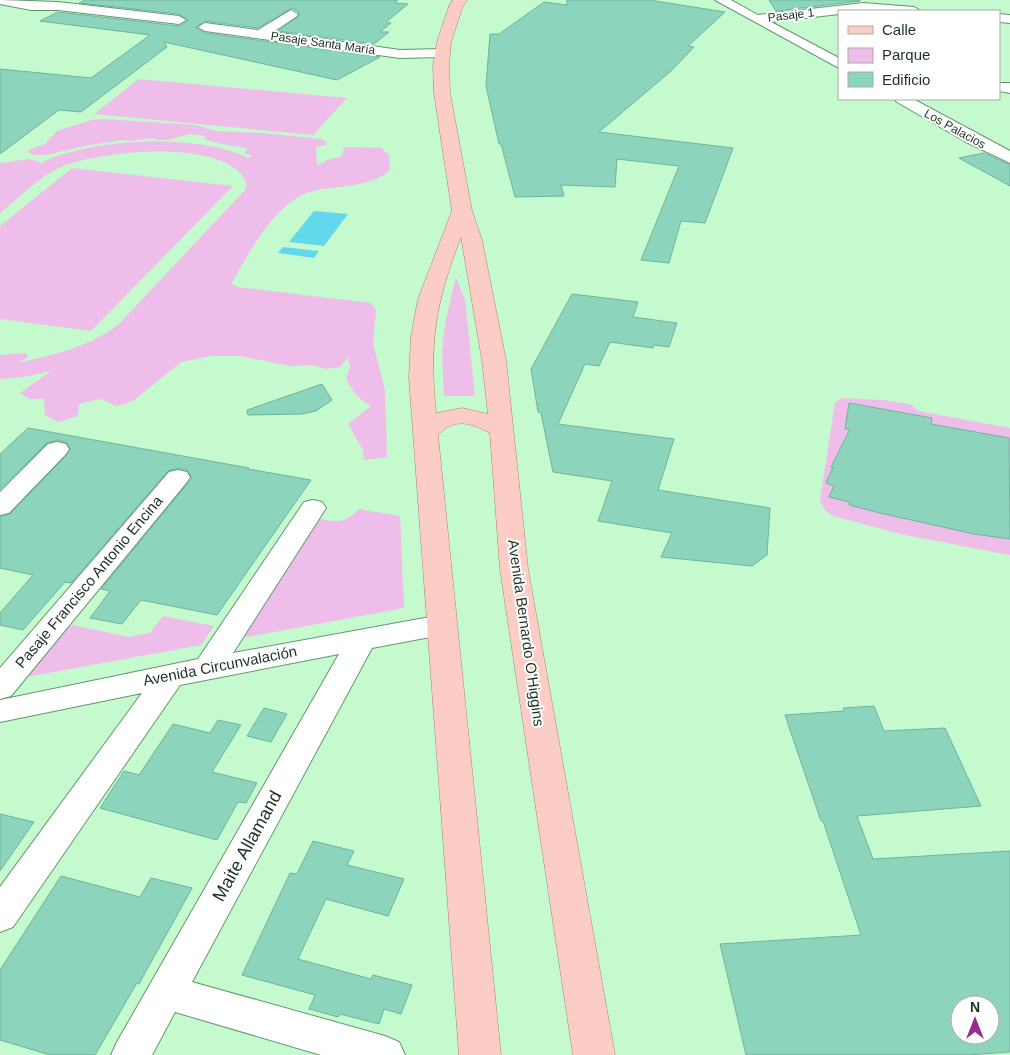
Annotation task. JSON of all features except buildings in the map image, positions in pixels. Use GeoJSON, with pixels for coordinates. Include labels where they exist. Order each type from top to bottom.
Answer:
{"type":"FeatureCollection","features":[{"type":"Feature","properties":{"kind":"main road","name":"Avenida Bernardo O'Higgins"},"geometry":{"type":"LineString","coordinates":[[466,2],[451,22],[442,53],[442,93],[462,211],[472,240],[494,360],[514,569],[594,1055]]}},
{"type":"Feature","properties":{"kind":"main road"},"geometry":{"type":"LineString","coordinates":[[462,211],[431,292],[426,312],[421,355],[424,434],[480,1055]]}},
{"type":"Feature","properties":{"kind":"main road"},"geometry":{"type":"LineString","coordinates":[[424,434],[441,420],[461,415],[485,420],[502,430]]}},
{"type":"Feature","properties":{"kind":"street"},"geometry":{"type":"LineString","coordinates":[[0,0],[31,6],[58,6],[179,20]]}},
{"type":"Feature","properties":{"kind":"street"},"geometry":{"type":"LineString","coordinates":[[721,0],[838,63]]}},
{"type":"Feature","properties":{"kind":"street"},"geometry":{"type":"LineString","coordinates":[[812,0],[834,13]]}},
{"type":"Feature","properties":{"kind":"street","name":"Pasaje 1"},"geometry":{"type":"LineString","coordinates":[[848,10],[863,7],[901,10]]}},
{"type":"Feature","properties":{"kind":"street","name":"Pasaje 1"},"geometry":{"type":"LineString","coordinates":[[758,19],[834,13]]}},
{"type":"Feature","properties":{"kind":"street"},"geometry":{"type":"LineString","coordinates":[[262,34],[291,14]]}},
{"type":"Feature","properties":{"kind":"street","name":"Pasaje Santa María"},"geometry":{"type":"LineString","coordinates":[[205,27],[400,54],[442,53]]}},
{"type":"Feature","properties":{"kind":"street","name":"Los Palacios"},"geometry":{"type":"LineString","coordinates":[[904,100],[1010,158]]}},
{"type":"Feature","properties":{"kind":"street"},"geometry":{"type":"LineString","coordinates":[[0,506],[57,449]]}},
{"type":"Feature","properties":{"kind":"street","name":"Pasaje Francisco Antonio Encina"},"geometry":{"type":"LineString","coordinates":[[0,688],[178,477]]}},
{"type":"Feature","properties":{"kind":"street"},"geometry":{"type":"LineString","coordinates":[[208,668],[314,508]]}},
{"type":"Feature","properties":{"kind":"street","name":"Avenida Circunvalación"},"geometry":{"type":"LineString","coordinates":[[0,711],[208,668],[441,625]]}},
{"type":"Feature","properties":{"kind":"street","name":"Maite Allamand"},"geometry":{"type":"LineString","coordinates":[[131,1055],[363,638]]}},
{"type":"Feature","properties":{"kind":"street"},"geometry":{"type":"LineString","coordinates":[[0,916],[170,676]]}},
{"type":"Feature","properties":{"kind":"street"},"geometry":{"type":"LineString","coordinates":[[166,992],[385,1055]]}},
{"type":"Feature","properties":{"kind":"green space"},"geometry":{"type":"Polygon","coordinates":[[[139,79],[347,98],[313,135],[94,114],[139,79]]]}},
{"type":"Feature","properties":{"kind":"green space"},"geometry":{"type":"Polygon","coordinates":[[[103,119],[195,125],[216,131],[263,133],[320,139],[327,142],[326,145],[316,147],[317,166],[327,160],[342,156],[344,147],[381,148],[389,155],[390,170],[382,176],[364,183],[313,191],[300,196],[287,205],[255,243],[231,284],[237,287],[371,303],[376,311],[373,343],[385,390],[387,457],[364,460],[363,450],[348,424],[371,406],[356,394],[348,382],[346,377],[350,368],[348,357],[340,367],[326,369],[312,365],[290,366],[240,356],[211,356],[181,362],[133,401],[117,406],[101,399],[79,404],[78,416],[58,422],[45,415],[44,399],[29,399],[20,393],[51,371],[23,377],[0,379],[0,355],[26,353],[28,357],[17,363],[44,357],[96,339],[119,324],[245,190],[247,185],[236,170],[217,159],[191,154],[162,152],[104,156],[79,161],[53,171],[0,213],[0,163],[30,159],[41,163],[87,148],[144,142],[174,142],[202,145],[227,150],[248,158],[252,156],[244,153],[248,148],[221,144],[204,139],[205,136],[190,134],[168,140],[152,138],[131,141],[123,140],[84,146],[46,155],[33,155],[27,151],[45,144],[57,131],[92,120],[103,119]]]}},
{"type":"Feature","properties":{"kind":"green space"},"geometry":{"type":"Polygon","coordinates":[[[72,168],[233,186],[91,331],[0,319],[0,226],[72,168]]]}},
{"type":"Feature","properties":{"kind":"green space"},"geometry":{"type":"Polygon","coordinates":[[[456,277],[465,300],[475,396],[444,396],[442,349],[446,319],[456,277]]]}},
{"type":"Feature","properties":{"kind":"green space"},"geometry":{"type":"Polygon","coordinates":[[[842,398],[882,400],[910,404],[918,411],[1010,428],[1010,555],[905,535],[833,516],[825,510],[820,500],[835,403],[842,398]]]}},
{"type":"Feature","properties":{"kind":"green space"},"geometry":{"type":"Polygon","coordinates":[[[359,509],[400,516],[404,608],[237,639],[319,519],[345,520],[359,509]]]}},
{"type":"Feature","properties":{"kind":"green space"},"geometry":{"type":"Polygon","coordinates":[[[163,616],[214,626],[201,645],[21,678],[58,634],[73,625],[128,637],[150,633],[163,616]]]}},
{"type":"Feature","properties":{"kind":"water"},"geometry":{"type":"Polygon","coordinates":[[[314,211],[348,214],[324,246],[289,242],[314,211]]]}},
{"type":"Feature","properties":{"kind":"water"},"geometry":{"type":"Polygon","coordinates":[[[283,247],[319,251],[314,258],[278,253],[283,247]]]}}]}
